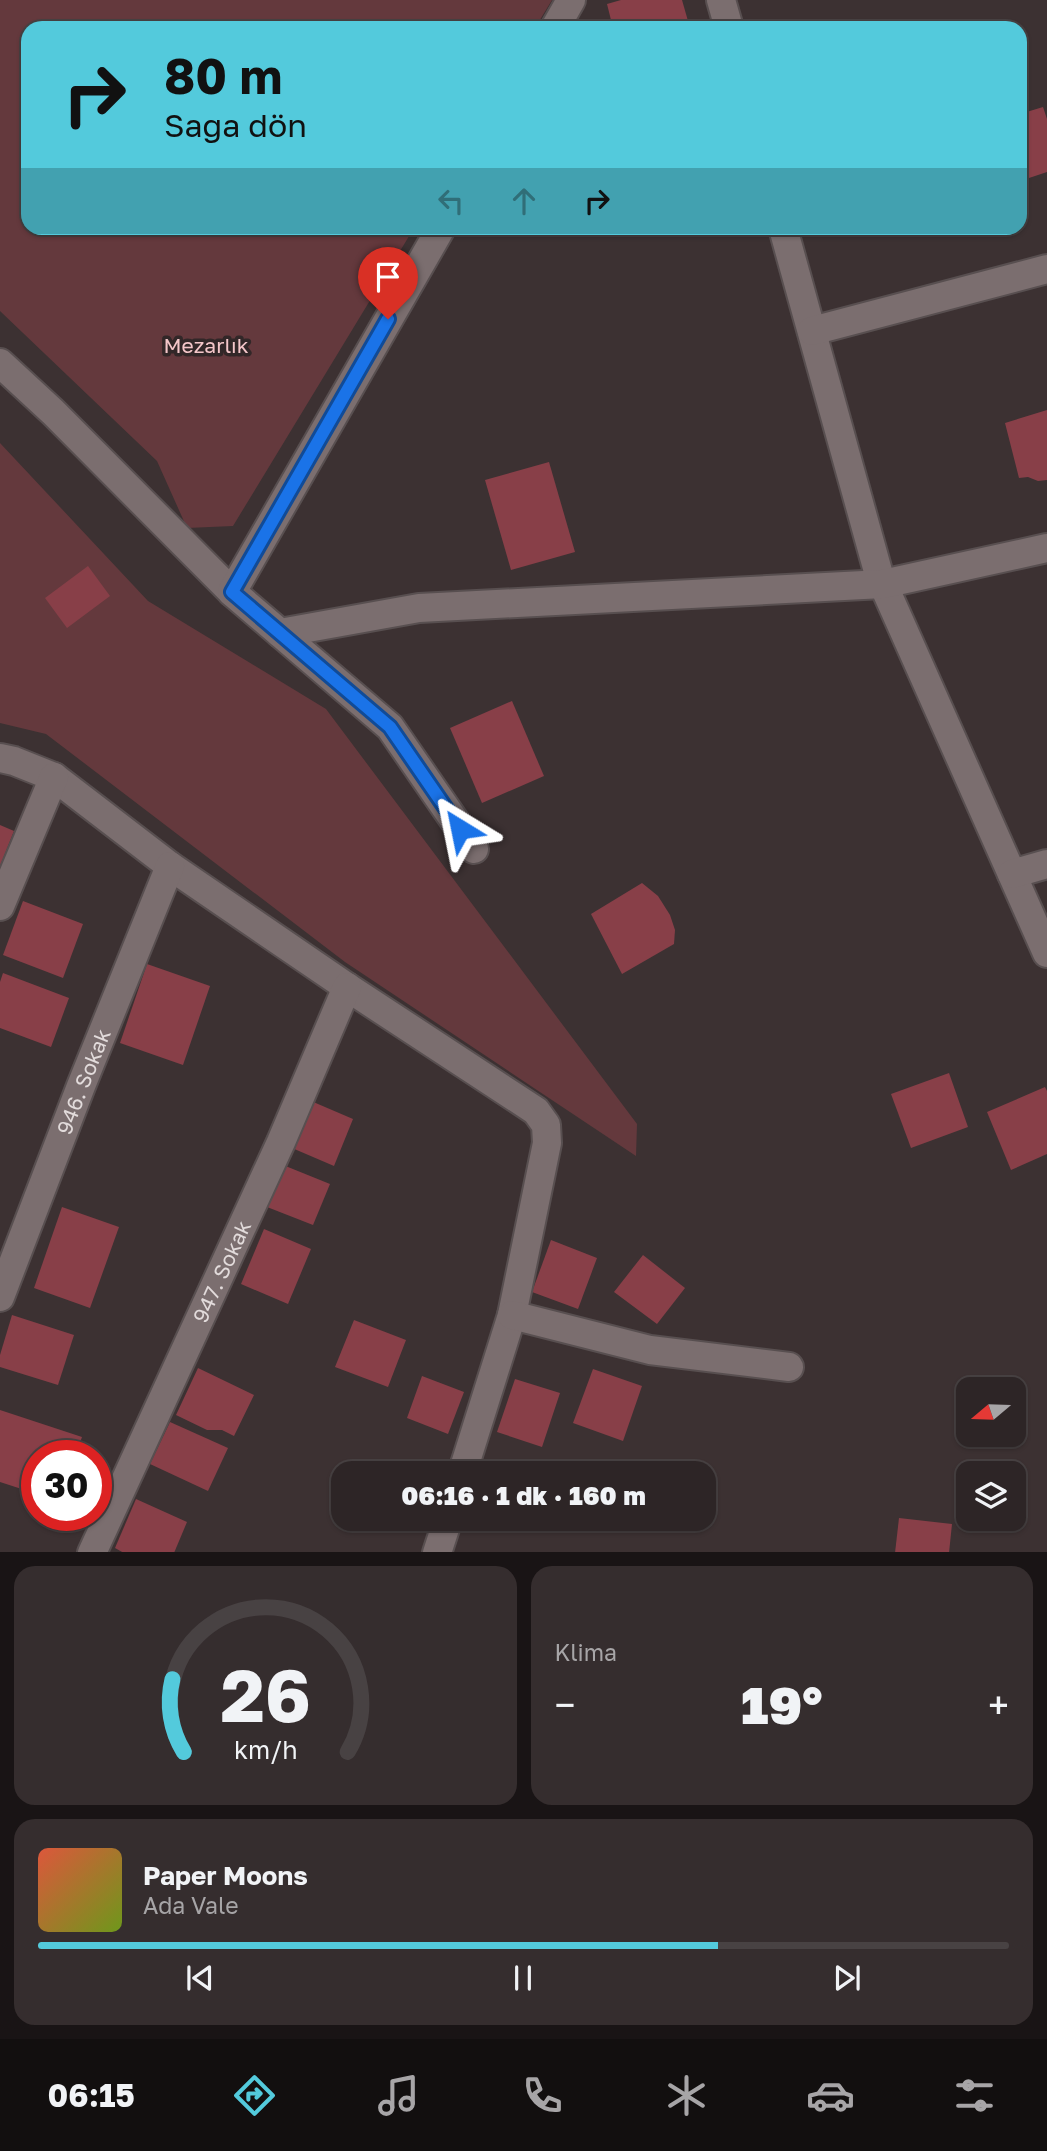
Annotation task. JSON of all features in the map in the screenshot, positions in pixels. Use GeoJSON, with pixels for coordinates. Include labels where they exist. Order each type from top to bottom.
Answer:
{"type":"FeatureCollection","features":[{"type":"Feature","properties":{"kind":"street"},"geometry":{"type":"LineString","coordinates":[[559,21],[571,0]]}},
{"type":"Feature","properties":{"kind":"street"},"geometry":{"type":"LineString","coordinates":[[721,0],[727,21]]}},
{"type":"Feature","properties":{"kind":"street"},"geometry":{"type":"LineString","coordinates":[[232,592],[436,235]]}},
{"type":"Feature","properties":{"kind":"street"},"geometry":{"type":"LineString","coordinates":[[785,235],[883,584],[1047,953]]}},
{"type":"Feature","properties":{"kind":"street"},"geometry":{"type":"LineString","coordinates":[[812,331],[1047,270]]}},
{"type":"Feature","properties":{"kind":"street"},"geometry":{"type":"LineString","coordinates":[[0,363],[232,592],[390,727],[474,849]]}},
{"type":"Feature","properties":{"kind":"street"},"geometry":{"type":"LineString","coordinates":[[280,633],[419,608],[883,584],[1047,548]]}},
{"type":"Feature","properties":{"kind":"street"},"geometry":{"type":"LineString","coordinates":[[0,758],[54,777],[170,866],[536,1111],[546,1125],[547,1143],[512,1315],[466,1461]]}},
{"type":"Feature","properties":{"kind":"street"},"geometry":{"type":"LineString","coordinates":[[0,906],[54,777]]}},
{"type":"Feature","properties":{"kind":"street"},"geometry":{"type":"LineString","coordinates":[[1012,874],[1047,864]]}},
{"type":"Feature","properties":{"kind":"street","name":"946. Sokak"},"geometry":{"type":"LineString","coordinates":[[0,1297],[170,866]]}},
{"type":"Feature","properties":{"kind":"street","name":"947. Sokak"},"geometry":{"type":"LineString","coordinates":[[92,1552],[281,1142],[347,987]]}},
{"type":"Feature","properties":{"kind":"street"},"geometry":{"type":"LineString","coordinates":[[512,1315],[650,1350],[789,1367]]}},
{"type":"Feature","properties":{"kind":"street"},"geometry":{"type":"LineString","coordinates":[[438,1552],[444,1531]]}},
{"type":"Feature","properties":{"kind":"green space","name":"Mezarlık"},"geometry":{"type":"Polygon","coordinates":[[[0,0],[552,0],[539,21],[21,21],[21,235],[410,235],[233,526],[187,528],[157,461],[0,311],[0,0]]]}},
{"type":"Feature","properties":{"kind":"green space"},"geometry":{"type":"Polygon","coordinates":[[[0,443],[148,601],[326,709],[637,1124],[636,1156],[345,962],[46,734],[0,723],[0,443]]]}},
{"type":"Feature","properties":{"kind":"building"},"geometry":{"type":"Polygon","coordinates":[[[621,0],[682,0],[688,21],[611,21],[607,4],[621,0]]]}},
{"type":"Feature","properties":{"kind":"building"},"geometry":{"type":"Polygon","coordinates":[[[1043,107],[1047,119],[1047,172],[1027,179],[1027,112],[1043,107]]]}},
{"type":"Feature","properties":{"kind":"building"},"geometry":{"type":"Polygon","coordinates":[[[1047,410],[1047,480],[1019,478],[1005,423],[1047,410]]]}},
{"type":"Feature","properties":{"kind":"building"},"geometry":{"type":"Polygon","coordinates":[[[549,462],[575,552],[511,570],[485,480],[549,462]]]}},
{"type":"Feature","properties":{"kind":"building"},"geometry":{"type":"Polygon","coordinates":[[[88,566],[110,596],[67,628],[45,598],[88,566]]]}},
{"type":"Feature","properties":{"kind":"building"},"geometry":{"type":"Polygon","coordinates":[[[512,701],[544,776],[482,803],[450,728],[512,701]]]}},
{"type":"Feature","properties":{"kind":"building"},"geometry":{"type":"Polygon","coordinates":[[[0,825],[14,831],[0,866],[0,825]]]}},
{"type":"Feature","properties":{"kind":"building"},"geometry":{"type":"Polygon","coordinates":[[[642,883],[658,896],[670,915],[675,930],[674,944],[622,974],[591,914],[642,883]]]}},
{"type":"Feature","properties":{"kind":"building"},"geometry":{"type":"Polygon","coordinates":[[[23,901],[83,924],[63,978],[3,955],[23,901]]]}},
{"type":"Feature","properties":{"kind":"building"},"geometry":{"type":"Polygon","coordinates":[[[147,964],[210,986],[183,1065],[120,1043],[147,964]]]}},
{"type":"Feature","properties":{"kind":"building"},"geometry":{"type":"Polygon","coordinates":[[[3,973],[69,998],[51,1047],[0,1028],[0,982],[3,973]]]}},
{"type":"Feature","properties":{"kind":"building"},"geometry":{"type":"Polygon","coordinates":[[[949,1073],[968,1127],[911,1148],[891,1094],[949,1073]]]}},
{"type":"Feature","properties":{"kind":"building"},"geometry":{"type":"Polygon","coordinates":[[[1045,1087],[1047,1154],[1011,1170],[987,1112],[1045,1087]]]}},
{"type":"Feature","properties":{"kind":"building"},"geometry":{"type":"Polygon","coordinates":[[[311,1101],[353,1119],[334,1166],[292,1148],[311,1101]]]}},
{"type":"Feature","properties":{"kind":"building"},"geometry":{"type":"Polygon","coordinates":[[[283,1165],[330,1184],[313,1225],[267,1207],[283,1165]]]}},
{"type":"Feature","properties":{"kind":"building"},"geometry":{"type":"Polygon","coordinates":[[[62,1207],[119,1227],[90,1308],[34,1288],[62,1207]]]}},
{"type":"Feature","properties":{"kind":"building"},"geometry":{"type":"Polygon","coordinates":[[[264,1229],[311,1249],[288,1304],[241,1284],[264,1229]]]}},
{"type":"Feature","properties":{"kind":"building"},"geometry":{"type":"Polygon","coordinates":[[[551,1240],[597,1258],[578,1309],[532,1292],[551,1240]]]}},
{"type":"Feature","properties":{"kind":"building"},"geometry":{"type":"Polygon","coordinates":[[[643,1255],[685,1288],[657,1324],[614,1292],[643,1255]]]}},
{"type":"Feature","properties":{"kind":"building"},"geometry":{"type":"Polygon","coordinates":[[[12,1315],[74,1335],[58,1385],[0,1367],[0,1355],[12,1315]]]}},
{"type":"Feature","properties":{"kind":"building"},"geometry":{"type":"Polygon","coordinates":[[[354,1320],[406,1340],[388,1387],[335,1367],[354,1320]]]}},
{"type":"Feature","properties":{"kind":"building"},"geometry":{"type":"Polygon","coordinates":[[[198,1368],[254,1395],[234,1436],[222,1430],[207,1430],[176,1415],[198,1368]]]}},
{"type":"Feature","properties":{"kind":"building"},"geometry":{"type":"Polygon","coordinates":[[[593,1369],[642,1386],[623,1441],[573,1423],[593,1369]]]}},
{"type":"Feature","properties":{"kind":"building"},"geometry":{"type":"Polygon","coordinates":[[[422,1376],[464,1392],[448,1434],[407,1418],[422,1376]]]}},
{"type":"Feature","properties":{"kind":"building"},"geometry":{"type":"Polygon","coordinates":[[[515,1379],[560,1393],[542,1447],[497,1432],[515,1379]]]}},
{"type":"Feature","properties":{"kind":"building"},"geometry":{"type":"Polygon","coordinates":[[[0,1410],[82,1437],[81,1440],[21,1440],[21,1489],[0,1482],[0,1410]]]}},
{"type":"Feature","properties":{"kind":"building"},"geometry":{"type":"Polygon","coordinates":[[[170,1422],[228,1448],[208,1491],[150,1464],[170,1422]]]}},
{"type":"Feature","properties":{"kind":"building"},"geometry":{"type":"Polygon","coordinates":[[[136,1499],[187,1522],[174,1552],[122,1552],[115,1548],[136,1499]]]}},
{"type":"Feature","properties":{"kind":"building"},"geometry":{"type":"Polygon","coordinates":[[[899,1518],[952,1524],[949,1552],[895,1552],[899,1518]]]}},
{"type":"Feature","properties":{"kind":"route"},"geometry":{"type":"LineString","coordinates":[[388,319],[232,592],[390,727],[460,829]]}}]}
